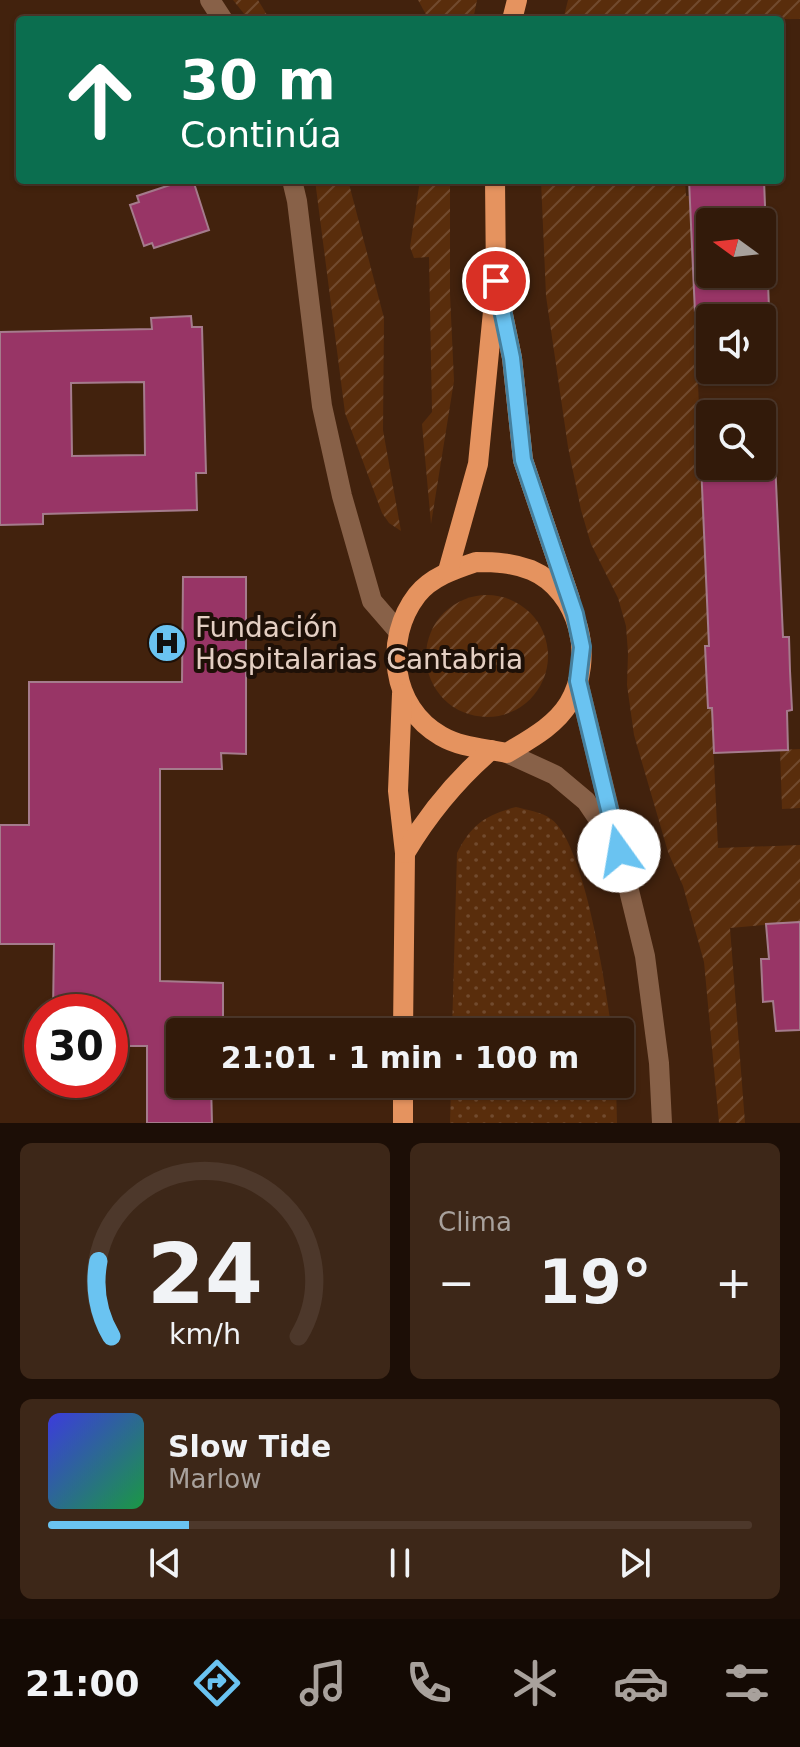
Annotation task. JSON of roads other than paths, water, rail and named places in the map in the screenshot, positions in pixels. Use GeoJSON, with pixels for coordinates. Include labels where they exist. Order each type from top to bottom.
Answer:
{"type":"FeatureCollection","features":[{"type":"Feature","properties":{"kind":"main road"},"geometry":{"type":"LineString","coordinates":[[448,571],[478,464],[496,281],[495,184]]}},
{"type":"Feature","properties":{"kind":"main road"},"geometry":{"type":"LineString","coordinates":[[405,853],[423,823],[463,774],[555,721],[569,703],[578,681],[582,647],[575,614],[523,460],[512,358],[496,281]]}},
{"type":"Feature","properties":{"kind":"main road"},"geometry":{"type":"LineString","coordinates":[[403,1018],[405,853],[398,791],[402,694],[395,661],[398,631],[418,594],[448,571],[476,562],[506,562],[534,571],[557,590],[575,614]]}},
{"type":"Feature","properties":{"kind":"main road"},"geometry":{"type":"LineString","coordinates":[[402,694],[418,717],[439,735],[464,747],[499,751]]}},
{"type":"Feature","properties":{"kind":"main road"},"geometry":{"type":"LineString","coordinates":[[403,1098],[403,1123]]}},
{"type":"Feature","properties":{"kind":"street"},"geometry":{"type":"LineString","coordinates":[[293,184],[322,406],[342,496],[372,601],[398,631]]}},
{"type":"Feature","properties":{"kind":"street"},"geometry":{"type":"LineString","coordinates":[[578,681],[645,956],[659,1063],[662,1123]]}},
{"type":"Feature","properties":{"kind":"street"},"geometry":{"type":"LineString","coordinates":[[499,751],[555,775],[586,801],[619,851]]}},
{"type":"Feature","properties":{"kind":"place","name":"Fundación Hospitalarias Cantabria"},"geometry":{"type":"Point","coordinates":[167,643]}}]}
